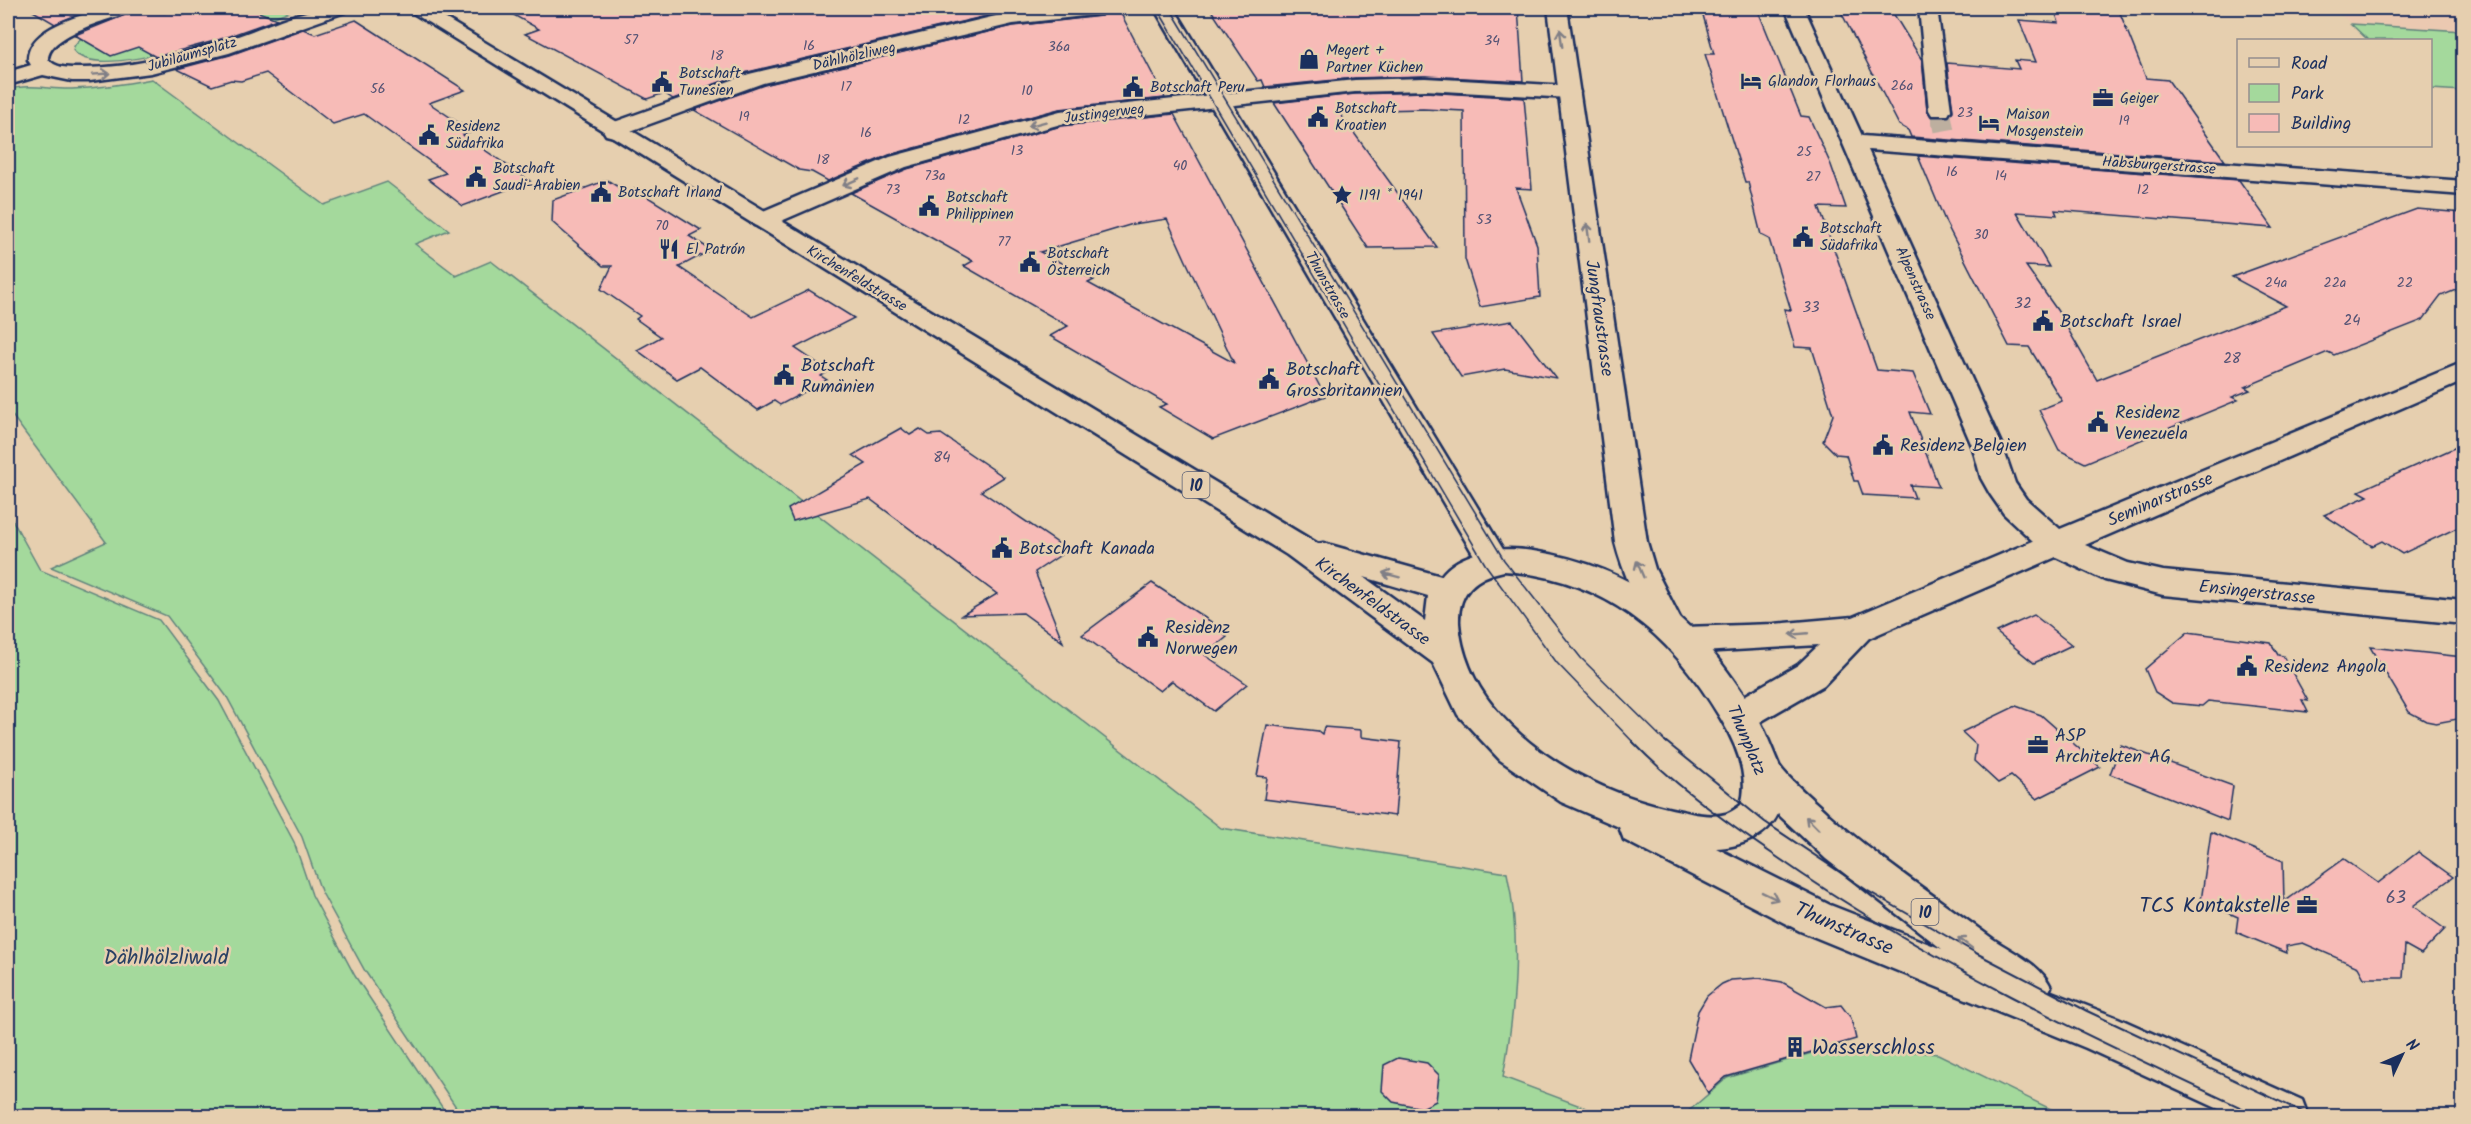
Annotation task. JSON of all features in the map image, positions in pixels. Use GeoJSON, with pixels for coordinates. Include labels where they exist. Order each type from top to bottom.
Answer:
{"type":"FeatureCollection","features":[{"type":"Feature","properties":{"kind":"street"},"geometry":{"type":"LineString","coordinates":[[43,68],[38,61],[38,53],[53,38],[76,25],[122,8]]}},
{"type":"Feature","properties":{"kind":"street","name":"Jubiläumsplatz"},"geometry":{"type":"LineString","coordinates":[[8,79],[43,68],[56,72],[85,75],[152,67],[338,8]]}},
{"type":"Feature","properties":{"kind":"street","name":"Kirchenfeldstrasse"},"geometry":{"type":"LineString","coordinates":[[416,8],[1299,547],[1448,656]]}},
{"type":"Feature","properties":{"kind":"street","name":"Dählhölzliweg"},"geometry":{"type":"LineString","coordinates":[[614,130],[756,78],[1013,18],[1101,8]]}},
{"type":"Feature","properties":{"kind":"street","name":"Thunstrasse"},"geometry":{"type":"LineString","coordinates":[[1164,8],[1494,561]]}},
{"type":"Feature","properties":{"kind":"street","name":"Jungfraustrasse"},"geometry":{"type":"LineString","coordinates":[[1557,8],[1631,542],[1638,569],[1675,631]]}},
{"type":"Feature","properties":{"kind":"street","name":"Alpenstrasse"},"geometry":{"type":"LineString","coordinates":[[1794,8],[1988,448],[2001,486],[2024,515],[2058,542]]}},
{"type":"Feature","properties":{"kind":"street"},"geometry":{"type":"LineString","coordinates":[[1928,8],[1946,130]]}},
{"type":"Feature","properties":{"kind":"street","name":"Justingerweg"},"geometry":{"type":"LineString","coordinates":[[763,220],[898,162],[1051,120],[1346,87],[1418,84],[1569,92]]}},
{"type":"Feature","properties":{"kind":"street","name":"Habsburgerstrasse"},"geometry":{"type":"LineString","coordinates":[[1854,142],[1946,130],[2463,188]]}},
{"type":"Feature","properties":{"kind":"street","name":"Seminarstrasse"},"geometry":{"type":"LineString","coordinates":[[1675,631],[1773,637],[1857,629],[2463,370]]}},
{"type":"Feature","properties":{"kind":"street","name":"Ensingerstrasse"},"geometry":{"type":"LineString","coordinates":[[2058,542],[2103,567],[2150,581],[2463,612]]}},
{"type":"Feature","properties":{"kind":"street","name":"Kirchenfeldstrasse"},"geometry":{"type":"LineString","coordinates":[[1299,547],[1448,590]]}},
{"type":"Feature","properties":{"kind":"street","name":"Thunplatz"},"geometry":{"type":"LineString","coordinates":[[1523,560],[1554,565],[1613,589],[1675,631],[1709,668],[1740,716],[1762,773],[1764,806],[1753,819],[1735,829],[1712,830],[1676,826],[1595,803],[1543,770],[1481,718],[1458,682],[1448,656],[1442,620],[1448,590],[1462,574],[1494,561],[1523,560]]}},
{"type":"Feature","properties":{"kind":"street","name":"Seminarstrasse"},"geometry":{"type":"LineString","coordinates":[[1740,716],[1811,675],[1857,629]]}},
{"type":"Feature","properties":{"kind":"street","name":"Thunstrasse"},"geometry":{"type":"LineString","coordinates":[[1762,773],[1820,831],[1953,934],[1994,964],[2102,1033]]}},
{"type":"Feature","properties":{"kind":"street","name":"Thunstrasse"},"geometry":{"type":"LineString","coordinates":[[1595,803],[1698,860],[1815,918],[2102,1033],[2285,1116]]}},
{"type":"Feature","properties":{"kind":"shaded area"},"geometry":{"type":"Polygon","coordinates":[[[2334,8],[2463,8],[2463,91],[2432,89],[2432,39],[2367,39],[2334,8]]]}},
{"type":"Feature","properties":{"kind":"green space"},"geometry":{"type":"Polygon","coordinates":[[[158,8],[297,8],[218,37],[146,57],[114,61],[88,59],[73,50],[77,42],[96,29],[158,8]]]}},
{"type":"Feature","properties":{"kind":"green space"},"geometry":{"type":"Polygon","coordinates":[[[2351,24],[2463,31],[2463,91],[2432,89],[2432,39],[2367,39],[2351,24]]]}},
{"type":"Feature","properties":{"kind":"green space"},"geometry":{"type":"Polygon","coordinates":[[[152,79],[324,205],[387,182],[449,230],[415,244],[456,276],[491,261],[1221,828],[1507,873],[1512,898],[1515,975],[1511,1027],[1503,1077],[1607,1116],[462,1116],[365,971],[321,891],[302,837],[227,697],[167,616],[51,567],[106,542],[8,410],[8,90],[24,87],[64,89],[112,86],[152,79]]]}},
{"type":"Feature","properties":{"kind":"green space","name":"Dählhölzliwald"},"geometry":{"type":"Polygon","coordinates":[[[8,512],[40,570],[159,620],[219,701],[294,842],[312,895],[355,976],[448,1116],[8,1116],[8,512]]]}},
{"type":"Feature","properties":{"kind":"green space"},"geometry":{"type":"Polygon","coordinates":[[[1839,1045],[1938,1054],[2065,1116],[1683,1116],[1727,1078],[1839,1045]]]}},
{"type":"Feature","properties":{"kind":"building"},"geometry":{"type":"Polygon","coordinates":[[[28,8],[90,10],[55,24],[28,8]]]}},
{"type":"Feature","properties":{"kind":"building"},"geometry":{"type":"Polygon","coordinates":[[[205,8],[248,8],[277,19],[218,40],[156,57],[138,47],[111,56],[75,35],[132,12],[165,13],[174,10],[184,15],[205,8]]]}},
{"type":"Feature","properties":{"kind":"building"},"geometry":{"type":"Polygon","coordinates":[[[501,8],[1036,8],[1012,10],[748,72],[673,99],[664,93],[647,99],[525,34],[539,29],[501,8]]]}},
{"type":"Feature","properties":{"kind":"building"},"geometry":{"type":"Polygon","coordinates":[[[1113,8],[1118,8],[1165,98],[1059,109],[889,155],[828,181],[812,172],[799,170],[694,110],[764,85],[1013,26],[1101,16],[1113,8]]]}},
{"type":"Feature","properties":{"kind":"building"},"geometry":{"type":"Polygon","coordinates":[[[1259,8],[1261,10],[1518,8],[1523,81],[1425,76],[1355,78],[1265,87],[1262,80],[1258,81],[1211,10],[1259,8]]]}},
{"type":"Feature","properties":{"kind":"building"},"geometry":{"type":"Polygon","coordinates":[[[1701,8],[1757,8],[1801,116],[1809,117],[1831,165],[1846,208],[1819,207],[1877,370],[1913,373],[1930,414],[1910,412],[1939,487],[1910,485],[1915,498],[1863,495],[1858,481],[1854,481],[1846,455],[1836,454],[1823,441],[1833,415],[1812,348],[1795,347],[1784,309],[1791,310],[1769,239],[1761,235],[1748,182],[1745,182],[1705,54],[1714,54],[1701,8]]]}},
{"type":"Feature","properties":{"kind":"building"},"geometry":{"type":"Polygon","coordinates":[[[1839,8],[1890,8],[1922,60],[1927,110],[1932,117],[1948,117],[1953,111],[1947,63],[2019,69],[2015,60],[2036,62],[2019,20],[2059,23],[2054,8],[2118,8],[2146,78],[2168,80],[2225,161],[1911,137],[1908,130],[1899,125],[1839,8]]]}},
{"type":"Feature","properties":{"kind":"building"},"geometry":{"type":"Polygon","coordinates":[[[356,20],[465,90],[429,103],[472,132],[463,135],[530,181],[463,206],[428,179],[446,173],[364,114],[333,124],[266,73],[241,81],[231,80],[212,86],[177,69],[230,55],[303,29],[315,34],[356,20]]]}},
{"type":"Feature","properties":{"kind":"building"},"geometry":{"type":"Polygon","coordinates":[[[1425,92],[1524,98],[1532,189],[1516,188],[1537,245],[1540,297],[1480,307],[1465,259],[1464,111],[1423,109],[1338,111],[1437,247],[1368,248],[1274,103],[1355,94],[1425,92]]]}},
{"type":"Feature","properties":{"kind":"building"},"geometry":{"type":"Polygon","coordinates":[[[1174,114],[1325,396],[1213,439],[1159,407],[1167,404],[1050,336],[1068,326],[964,266],[973,261],[851,193],[907,169],[1061,126],[1174,114]],[[1167,219],[1133,224],[1040,252],[1094,280],[1088,283],[1234,363],[1167,219]]]}},
{"type":"Feature","properties":{"kind":"building"},"geometry":{"type":"Polygon","coordinates":[[[1918,156],[2239,180],[2273,228],[2055,210],[2057,215],[2017,212],[2049,267],[2026,266],[2057,310],[2097,380],[2286,306],[2232,277],[2417,209],[2463,213],[2463,287],[2441,296],[2423,320],[2334,355],[2328,352],[2245,387],[2250,390],[2232,397],[2238,400],[2085,463],[2059,450],[2039,410],[2062,401],[2029,347],[2009,346],[1946,223],[1918,156]]]}},
{"type":"Feature","properties":{"kind":"building"},"geometry":{"type":"Polygon","coordinates":[[[607,180],[626,192],[635,189],[701,230],[689,236],[711,250],[679,267],[753,317],[809,290],[854,318],[795,348],[829,371],[821,376],[827,380],[780,405],[774,401],[758,410],[700,367],[677,379],[637,350],[661,337],[636,319],[640,316],[601,289],[612,266],[603,266],[552,222],[553,200],[607,180]]]}},
{"type":"Feature","properties":{"kind":"building"},"geometry":{"type":"Polygon","coordinates":[[[1512,321],[1556,378],[1505,369],[1461,377],[1433,334],[1512,321]]]}},
{"type":"Feature","properties":{"kind":"building"},"geometry":{"type":"Polygon","coordinates":[[[901,428],[910,435],[920,429],[929,435],[941,434],[1004,477],[981,491],[1068,550],[1035,572],[1063,642],[1023,613],[962,615],[997,594],[870,499],[793,521],[788,509],[866,464],[853,455],[901,428]]]}},
{"type":"Feature","properties":{"kind":"building"},"geometry":{"type":"Polygon","coordinates":[[[2463,444],[2463,525],[2402,554],[2382,541],[2372,546],[2324,515],[2368,496],[2359,491],[2463,444]]]}},
{"type":"Feature","properties":{"kind":"building"},"geometry":{"type":"Polygon","coordinates":[[[1152,583],[1225,631],[1222,633],[1227,637],[1205,655],[1247,684],[1214,711],[1172,681],[1160,691],[1082,635],[1152,583]]]}},
{"type":"Feature","properties":{"kind":"building"},"geometry":{"type":"Polygon","coordinates":[[[2034,615],[2072,645],[2034,663],[1996,632],[2034,615]]]}},
{"type":"Feature","properties":{"kind":"building"},"geometry":{"type":"Polygon","coordinates":[[[2188,632],[2271,643],[2278,655],[2283,656],[2308,701],[2302,700],[2308,712],[2208,701],[2202,706],[2172,703],[2155,692],[2145,669],[2188,632]]]}},
{"type":"Feature","properties":{"kind":"building"},"geometry":{"type":"Polygon","coordinates":[[[2370,647],[2463,657],[2463,718],[2436,723],[2426,721],[2409,712],[2370,647]]]}},
{"type":"Feature","properties":{"kind":"building"},"geometry":{"type":"Polygon","coordinates":[[[2016,706],[2041,715],[2100,767],[2037,799],[2011,776],[1998,783],[1974,761],[1976,745],[1962,732],[2016,706]]]}},
{"type":"Feature","properties":{"kind":"building"},"geometry":{"type":"Polygon","coordinates":[[[1267,725],[1318,731],[1322,734],[1324,727],[1361,730],[1361,737],[1401,742],[1395,816],[1264,799],[1267,777],[1257,776],[1267,725]]]}},
{"type":"Feature","properties":{"kind":"building"},"geometry":{"type":"Polygon","coordinates":[[[2121,745],[2233,786],[2228,821],[2110,774],[2121,745]]]}},
{"type":"Feature","properties":{"kind":"building"},"geometry":{"type":"Polygon","coordinates":[[[2211,832],[2283,861],[2284,902],[2344,859],[2378,883],[2418,852],[2453,877],[2413,906],[2445,929],[2421,954],[2405,945],[2403,978],[2364,978],[2358,967],[2303,943],[2286,946],[2287,953],[2236,932],[2238,917],[2201,901],[2211,832]]]}},
{"type":"Feature","properties":{"kind":"building"},"geometry":{"type":"Polygon","coordinates":[[[1759,978],[1782,982],[1826,1007],[1841,1005],[1851,1018],[1856,1039],[1726,1077],[1708,1093],[1688,1059],[1698,1011],[1707,996],[1722,984],[1731,980],[1759,978]]]}},
{"type":"Feature","properties":{"kind":"building"},"geometry":{"type":"Polygon","coordinates":[[[1398,1058],[1427,1063],[1439,1075],[1436,1101],[1422,1108],[1393,1102],[1382,1091],[1384,1065],[1398,1058]]]}},
{"type":"Feature","properties":{"kind":"tunnel"},"geometry":{"type":"LineString","coordinates":[[1940,110],[1944,131]]}},
{"type":"Feature","properties":{"kind":"tram line"},"geometry":{"type":"LineString","coordinates":[[1157,8],[1485,564],[1557,663],[1634,743]]}},
{"type":"Feature","properties":{"kind":"tram line"},"geometry":{"type":"LineString","coordinates":[[1170,8],[1504,560],[1581,658],[1667,743]]}},
{"type":"Feature","properties":{"kind":"tram line"},"geometry":{"type":"LineString","coordinates":[[1665,741],[1765,822],[1868,891],[1976,953],[2087,1011],[2311,1116]]}},
{"type":"Feature","properties":{"kind":"tram line"},"geometry":{"type":"LineString","coordinates":[[1634,743],[1665,773],[1720,817],[1834,895],[1892,931],[2073,1028],[2259,1116]]}},
{"type":"Feature","properties":{"kind":"place","name":"Megert + Partner Küchen"},"geometry":{"type":"Point","coordinates":[1309,59]}},
{"type":"Feature","properties":{"kind":"place","name":"Glandon Florhaus"},"geometry":{"type":"Point","coordinates":[1751,81]}},
{"type":"Feature","properties":{"kind":"place","name":"Botschaft Tunesien"},"geometry":{"type":"Point","coordinates":[662,82]}},
{"type":"Feature","properties":{"kind":"place","name":"Botschaft Peru"},"geometry":{"type":"Point","coordinates":[1133,87]}},
{"type":"Feature","properties":{"kind":"place","name":"Geiger"},"geometry":{"type":"Point","coordinates":[2103,98]}},
{"type":"Feature","properties":{"kind":"place","name":"Botschaft Kroatien"},"geometry":{"type":"Point","coordinates":[1318,117]}},
{"type":"Feature","properties":{"kind":"place","name":"Maison Mosgenstein"},"geometry":{"type":"Point","coordinates":[1989,123]}},
{"type":"Feature","properties":{"kind":"place","name":"Residenz Südafrika"},"geometry":{"type":"Point","coordinates":[429,135]}},
{"type":"Feature","properties":{"kind":"place","name":"Botschaft Saudi-Arabien"},"geometry":{"type":"Point","coordinates":[476,177]}},
{"type":"Feature","properties":{"kind":"place","name":"Botschaft Irland"},"geometry":{"type":"Point","coordinates":[601,192]}},
{"type":"Feature","properties":{"kind":"place","name":"1191 * 1941"},"geometry":{"type":"Point","coordinates":[1342,195]}},
{"type":"Feature","properties":{"kind":"place","name":"Botschaft Philippinen"},"geometry":{"type":"Point","coordinates":[929,206]}},
{"type":"Feature","properties":{"kind":"place","name":"Botschaft Südafrika"},"geometry":{"type":"Point","coordinates":[1803,237]}},
{"type":"Feature","properties":{"kind":"place","name":"El Patrón"},"geometry":{"type":"Point","coordinates":[669,249]}},
{"type":"Feature","properties":{"kind":"place","name":"Botschaft Österreich"},"geometry":{"type":"Point","coordinates":[1030,262]}},
{"type":"Feature","properties":{"kind":"place","name":"Botschaft Israel"},"geometry":{"type":"Point","coordinates":[2043,321]}},
{"type":"Feature","properties":{"kind":"place","name":"Botschaft Rumänien"},"geometry":{"type":"Point","coordinates":[784,375]}},
{"type":"Feature","properties":{"kind":"place","name":"Botschaft Grossbritannien"},"geometry":{"type":"Point","coordinates":[1269,379]}},
{"type":"Feature","properties":{"kind":"place","name":"Residenz Venezuela"},"geometry":{"type":"Point","coordinates":[2098,422]}},
{"type":"Feature","properties":{"kind":"place","name":"Residenz Belgien"},"geometry":{"type":"Point","coordinates":[1883,445]}},
{"type":"Feature","properties":{"kind":"place","name":"Botschaft Kanada"},"geometry":{"type":"Point","coordinates":[1002,548]}},
{"type":"Feature","properties":{"kind":"place","name":"Residenz Norwegen"},"geometry":{"type":"Point","coordinates":[1148,637]}},
{"type":"Feature","properties":{"kind":"place","name":"Residenz Angola"},"geometry":{"type":"Point","coordinates":[2247,666]}},
{"type":"Feature","properties":{"kind":"place","name":"ASP Architekten AG"},"geometry":{"type":"Point","coordinates":[2038,745]}},
{"type":"Feature","properties":{"kind":"place","name":"TCS Kontakstelle"},"geometry":{"type":"Point","coordinates":[2307,905]}},
{"type":"Feature","properties":{"kind":"place","name":"Wasserschloss"},"geometry":{"type":"Point","coordinates":[1795,1047]}}]}
